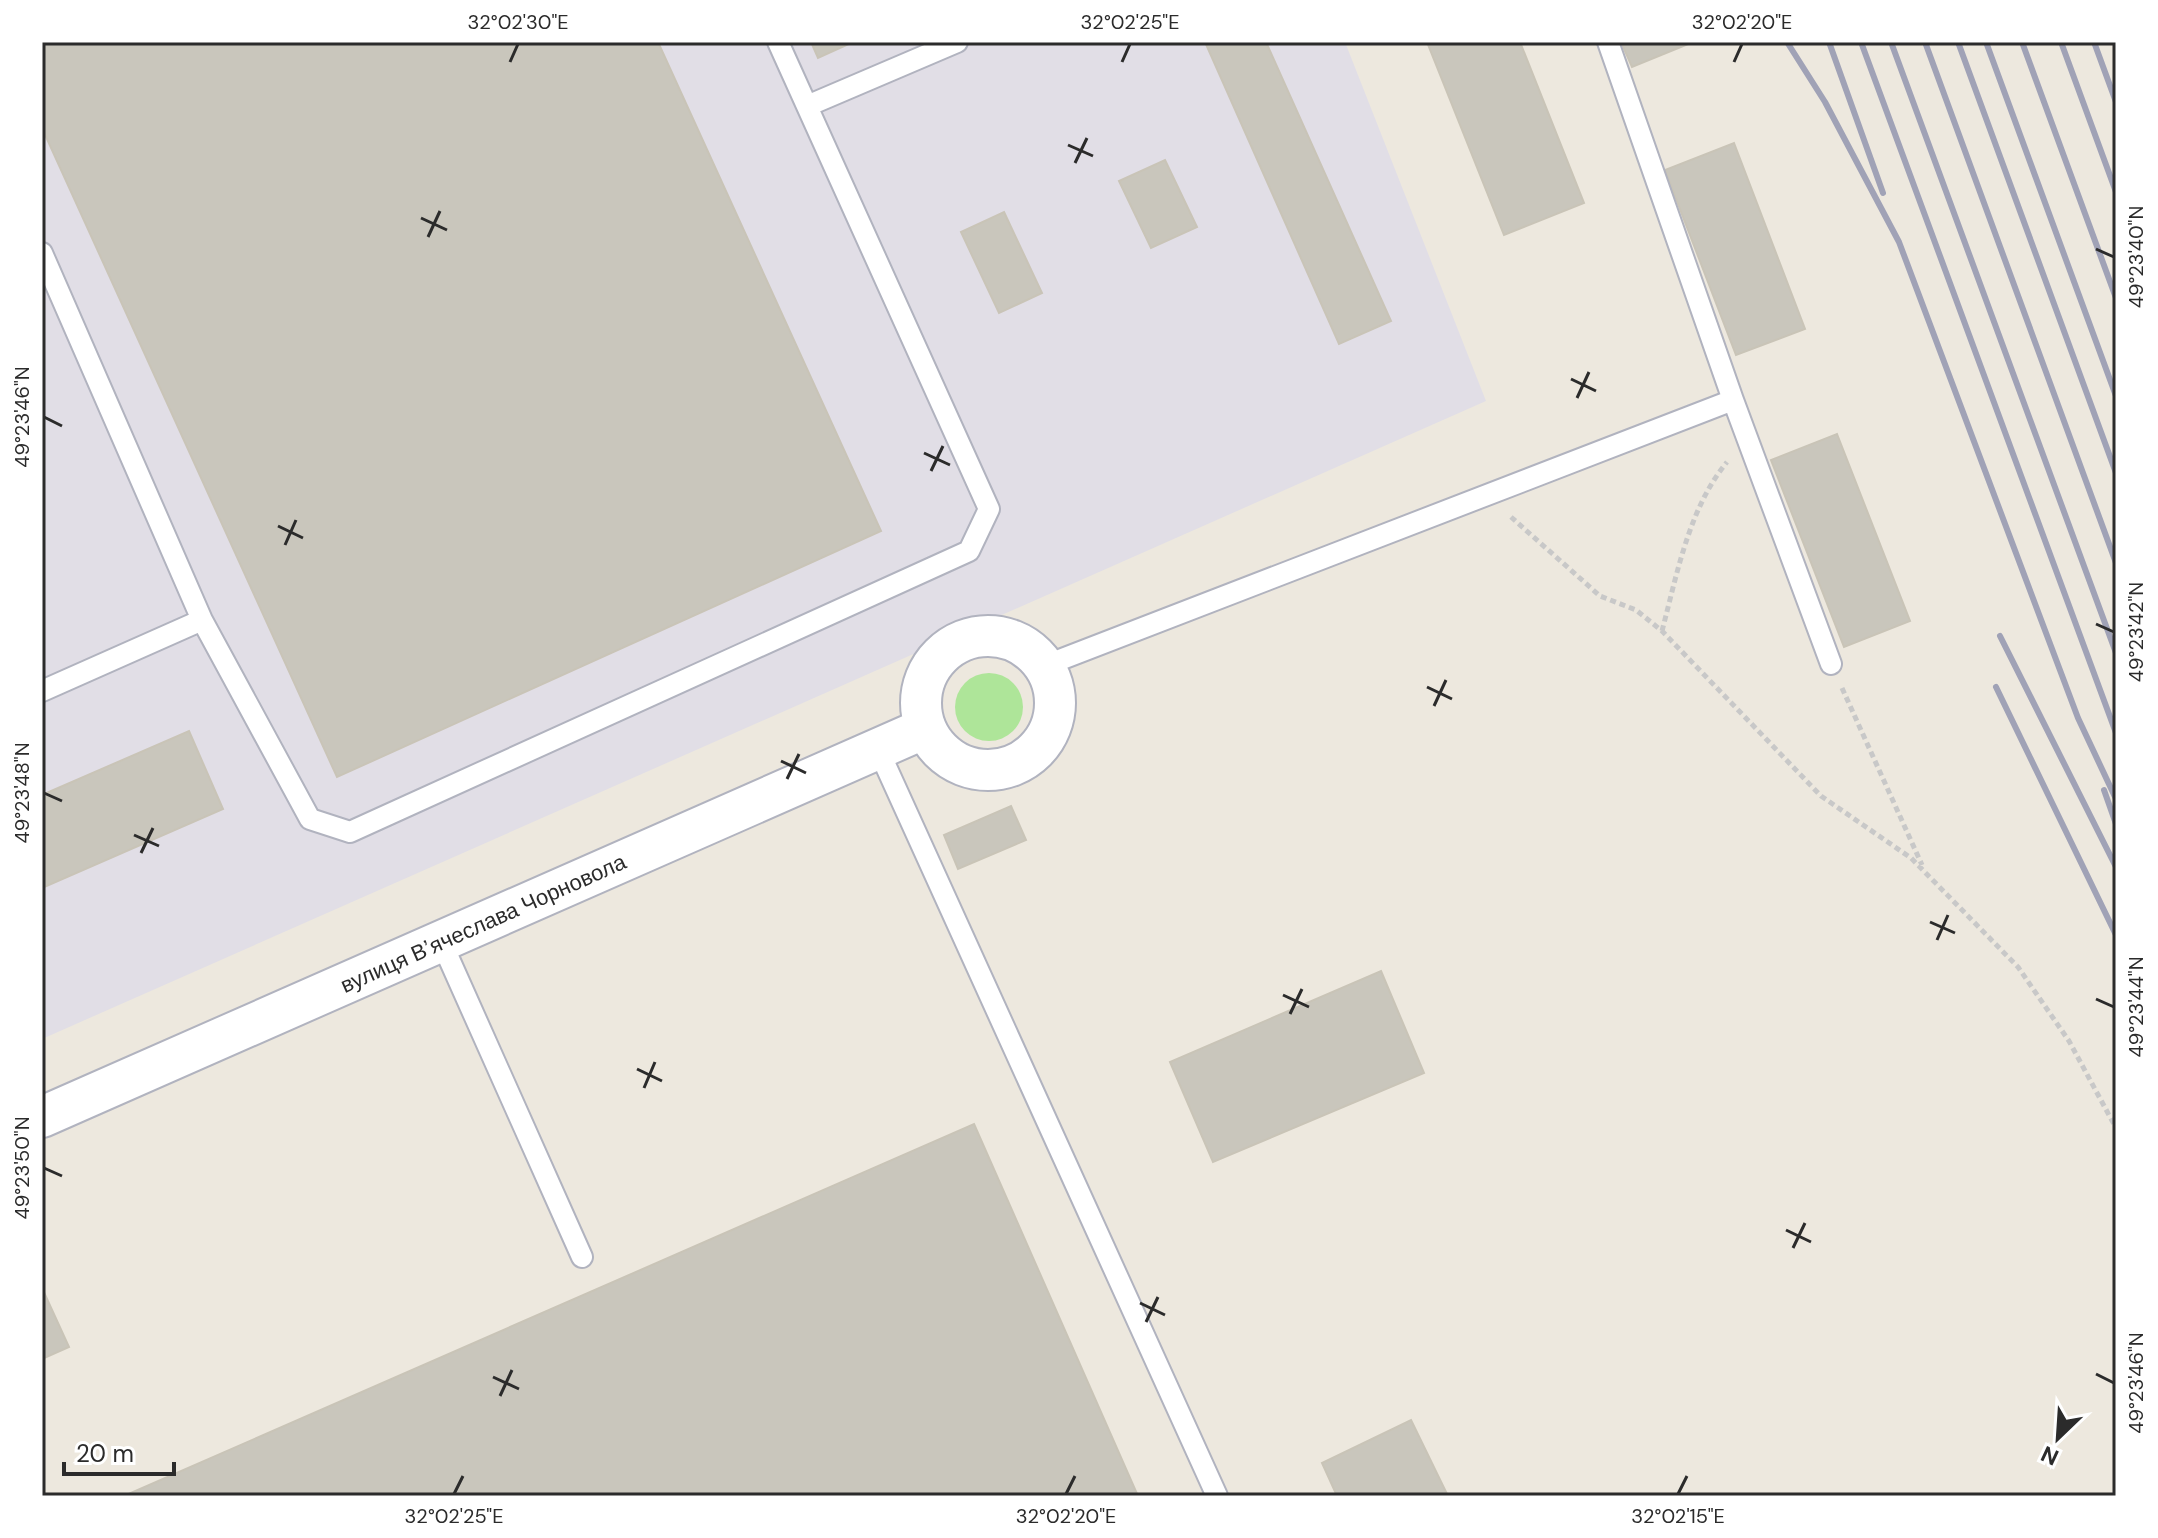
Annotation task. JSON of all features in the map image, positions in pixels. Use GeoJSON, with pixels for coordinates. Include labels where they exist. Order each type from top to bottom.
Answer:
{"type":"FeatureCollection","features":[{"type":"Feature","properties":{"kind":"street"},"geometry":{"type":"LineString","coordinates":[[988,635],[1010,639],[1029,649],[1044,666],[1053,686],[1053,719],[1038,749],[1021,762],[1000,770],[977,769],[956,762],[939,749],[923,729],[920,710],[922,686],[931,666],[946,650],[966,639],[988,635]]}},
{"type":"Feature","properties":{"kind":"street","name":"вулиця Вʼячеслава Чорновола"},"geometry":{"type":"LineString","coordinates":[[42,1117],[923,729]]}},
{"type":"Feature","properties":{"kind":"lane"},"geometry":{"type":"LineString","coordinates":[[42,253],[202,620],[310,819],[350,832],[969,551],[989,509],[778,42]]}},
{"type":"Feature","properties":{"kind":"lane"},"geometry":{"type":"LineString","coordinates":[[807,106],[957,42]]}},
{"type":"Feature","properties":{"kind":"lane"},"geometry":{"type":"LineString","coordinates":[[1608,42],[1733,400],[1831,664]]}},
{"type":"Feature","properties":{"kind":"lane"},"geometry":{"type":"LineString","coordinates":[[1044,666],[1733,400]]}},
{"type":"Feature","properties":{"kind":"lane"},"geometry":{"type":"LineString","coordinates":[[42,691],[202,620]]}},
{"type":"Feature","properties":{"kind":"lane"},"geometry":{"type":"LineString","coordinates":[[878,749],[1217,1496]]}},
{"type":"Feature","properties":{"kind":"lane"},"geometry":{"type":"LineString","coordinates":[[441,941],[582,1257]]}},
{"type":"Feature","properties":{"kind":"path"},"geometry":{"type":"LineString","coordinates":[[1662,631],[1681,558],[1710,483],[1747,438]]}},
{"type":"Feature","properties":{"kind":"path"},"geometry":{"type":"LineString","coordinates":[[1485,494],[1600,596],[1636,610],[1662,631],[1821,796],[1924,870],[2018,967],[2069,1041],[2116,1128]]}},
{"type":"Feature","properties":{"kind":"path"},"geometry":{"type":"LineString","coordinates":[[1831,664],[1924,870]]}},
{"type":"Feature","properties":{"kind":"shaded area"},"geometry":{"type":"Polygon","coordinates":[[[42,42],[1345,42],[1486,401],[42,1039],[42,42]]]}},
{"type":"Feature","properties":{"kind":"green space"},"geometry":{"type":"Polygon","coordinates":[[[989,673],[1013,683],[1023,707],[1013,731],[989,741],[965,731],[955,707],[965,683],[989,673]]]}},
{"type":"Feature","properties":{"kind":"building"},"geometry":{"type":"Polygon","coordinates":[[[42,42],[658,42],[881,531],[337,777],[42,128],[42,42]]]}},
{"type":"Feature","properties":{"kind":"building"},"geometry":{"type":"Polygon","coordinates":[[[811,42],[853,42],[818,58],[811,42]]]}},
{"type":"Feature","properties":{"kind":"building"},"geometry":{"type":"Polygon","coordinates":[[[1205,42],[1266,42],[1391,321],[1339,344],[1205,42]]]}},
{"type":"Feature","properties":{"kind":"building"},"geometry":{"type":"Polygon","coordinates":[[[1427,42],[1520,42],[1584,203],[1504,235],[1427,42]]]}},
{"type":"Feature","properties":{"kind":"building"},"geometry":{"type":"Polygon","coordinates":[[[1621,42],[1693,42],[1632,67],[1621,42]]]}},
{"type":"Feature","properties":{"kind":"building"},"geometry":{"type":"Polygon","coordinates":[[[1734,143],[1805,329],[1736,355],[1665,170],[1734,143]]]}},
{"type":"Feature","properties":{"kind":"building"},"geometry":{"type":"Polygon","coordinates":[[[1165,160],[1197,227],[1151,248],[1119,181],[1165,160]]]}},
{"type":"Feature","properties":{"kind":"building"},"geometry":{"type":"Polygon","coordinates":[[[1004,212],[1042,293],[999,313],[961,232],[1004,212]]]}},
{"type":"Feature","properties":{"kind":"building"},"geometry":{"type":"Polygon","coordinates":[[[1837,434],[1910,621],[1844,647],[1771,460],[1837,434]]]}},
{"type":"Feature","properties":{"kind":"building"},"geometry":{"type":"Polygon","coordinates":[[[189,731],[223,809],[42,888],[42,795],[189,731]]]}},
{"type":"Feature","properties":{"kind":"building"},"geometry":{"type":"Polygon","coordinates":[[[1011,806],[1026,840],[958,869],[944,835],[1011,806]]]}},
{"type":"Feature","properties":{"kind":"building"},"geometry":{"type":"Polygon","coordinates":[[[1381,971],[1424,1073],[1213,1162],[1170,1062],[1381,971]]]}},
{"type":"Feature","properties":{"kind":"building"},"geometry":{"type":"Polygon","coordinates":[[[974,1124],[1138,1496],[124,1496],[974,1124]]]}},
{"type":"Feature","properties":{"kind":"building"},"geometry":{"type":"Polygon","coordinates":[[[42,1288],[69,1347],[42,1359],[42,1288]]]}},
{"type":"Feature","properties":{"kind":"building"},"geometry":{"type":"Polygon","coordinates":[[[1411,1420],[1448,1496],[1337,1496],[1322,1463],[1411,1420]]]}},
{"type":"Feature","properties":{"kind":"railway"},"geometry":{"type":"LineString","coordinates":[[1787,42],[1825,102],[1899,242],[2078,718],[2116,799]]}},
{"type":"Feature","properties":{"kind":"railway"},"geometry":{"type":"LineString","coordinates":[[1829,42],[1883,193]]}},
{"type":"Feature","properties":{"kind":"railway"},"geometry":{"type":"LineString","coordinates":[[1861,42],[2116,733]]}},
{"type":"Feature","properties":{"kind":"railway"},"geometry":{"type":"LineString","coordinates":[[1891,42],[2116,653]]}},
{"type":"Feature","properties":{"kind":"railway"},"geometry":{"type":"LineString","coordinates":[[1925,42],[2116,563]]}},
{"type":"Feature","properties":{"kind":"railway"},"geometry":{"type":"LineString","coordinates":[[1958,42],[2116,473]]}},
{"type":"Feature","properties":{"kind":"railway"},"geometry":{"type":"LineString","coordinates":[[1986,42],[2116,396]]}},
{"type":"Feature","properties":{"kind":"railway"},"geometry":{"type":"LineString","coordinates":[[2022,42],[2116,298]]}},
{"type":"Feature","properties":{"kind":"railway"},"geometry":{"type":"LineString","coordinates":[[2061,42],[2116,192]]}},
{"type":"Feature","properties":{"kind":"railway"},"geometry":{"type":"LineString","coordinates":[[2094,42],[2116,102]]}},
{"type":"Feature","properties":{"kind":"railway"},"geometry":{"type":"LineString","coordinates":[[2000,636],[2116,867]]}},
{"type":"Feature","properties":{"kind":"railway"},"geometry":{"type":"LineString","coordinates":[[1996,687],[2116,935]]}},
{"type":"Feature","properties":{"kind":"railway"},"geometry":{"type":"LineString","coordinates":[[2104,790],[2116,824]]}}]}
